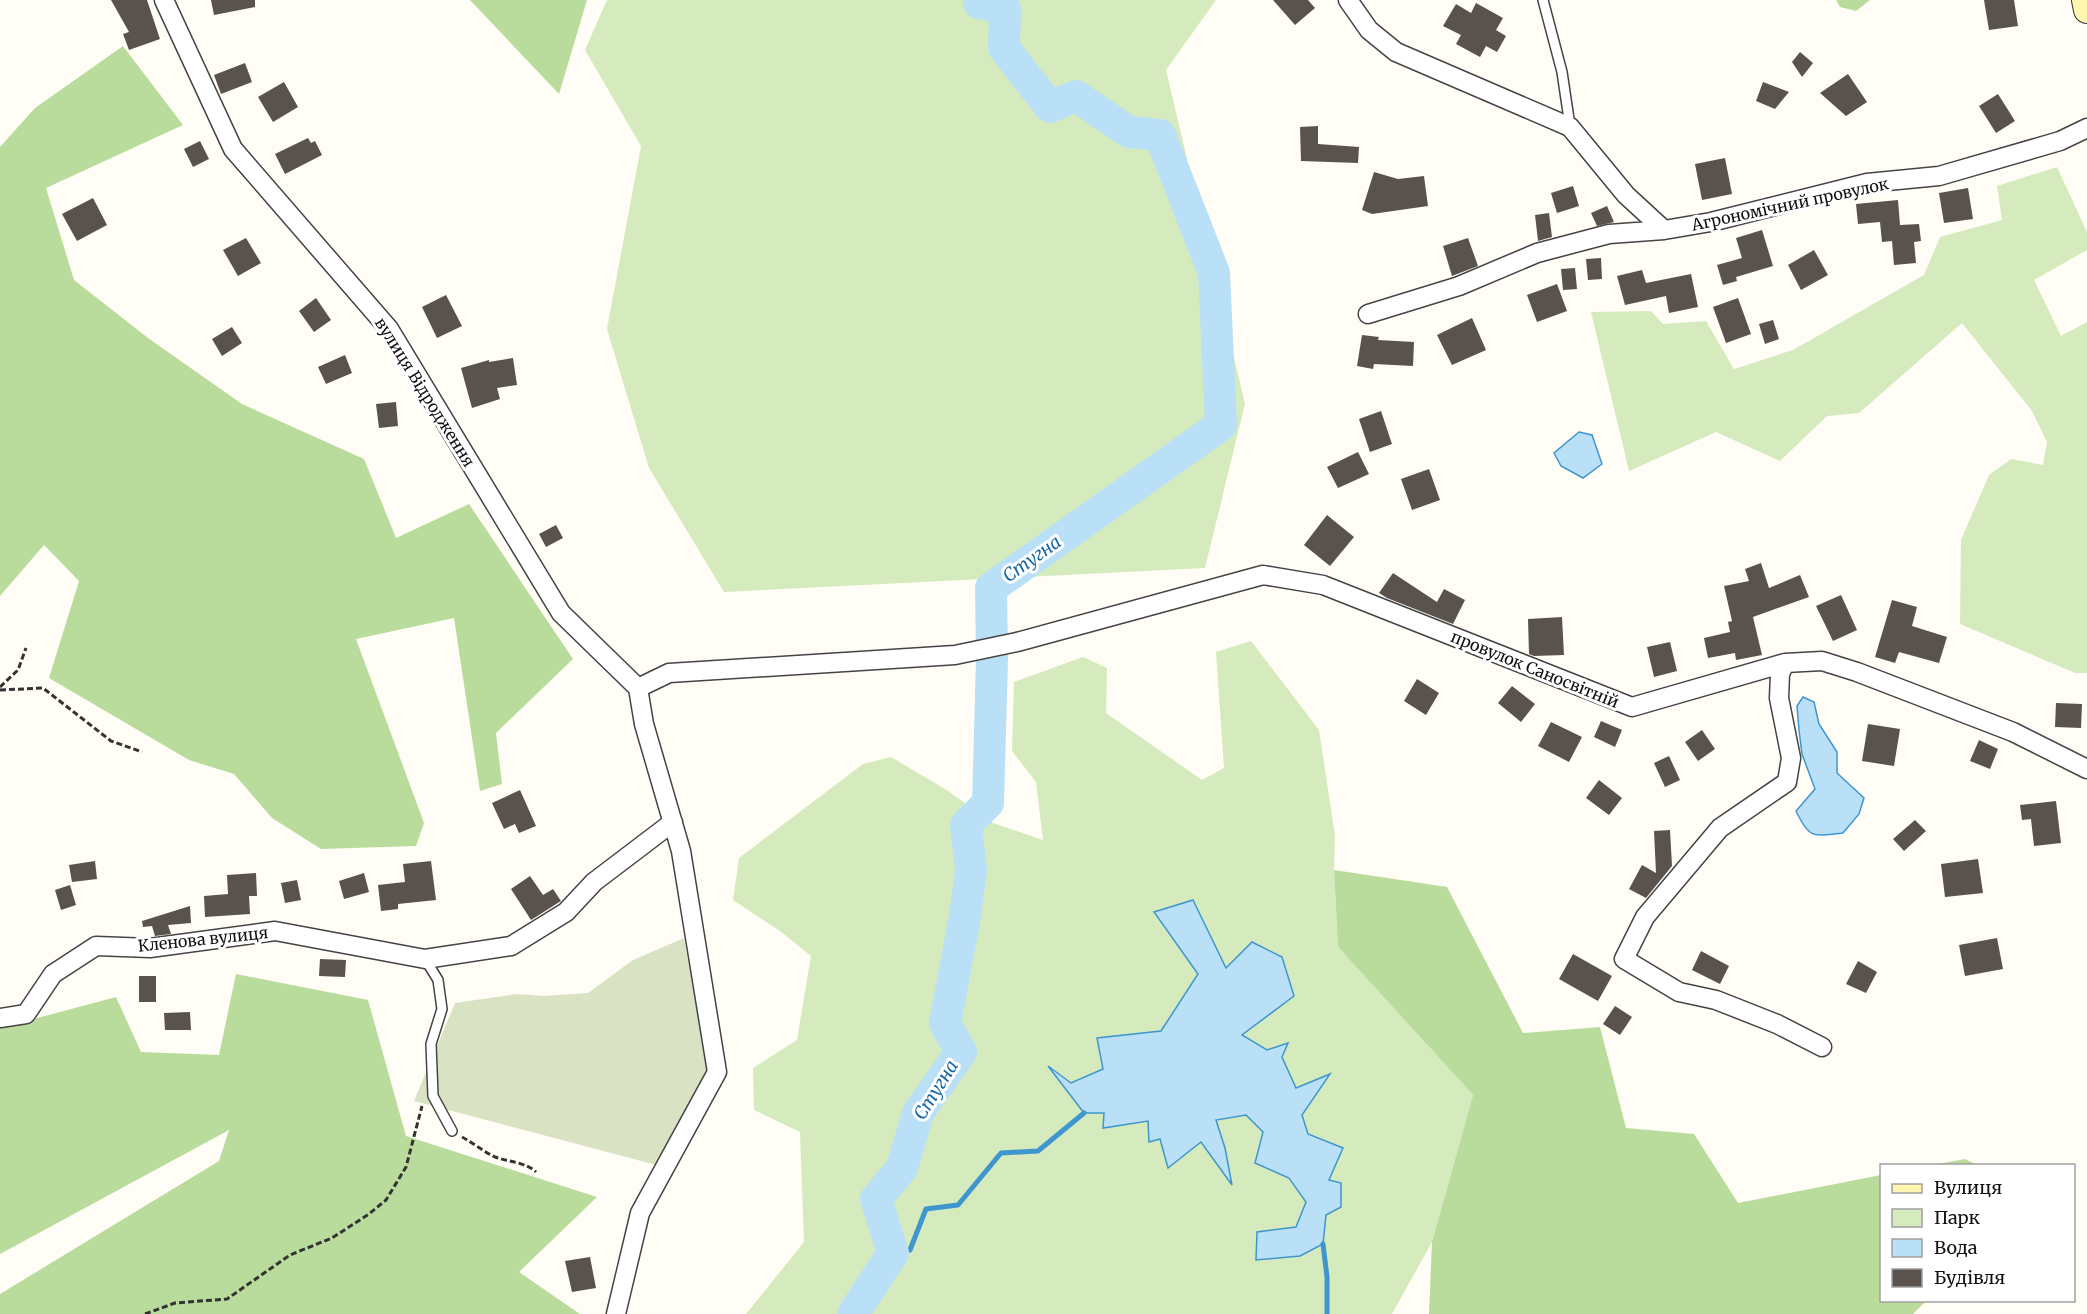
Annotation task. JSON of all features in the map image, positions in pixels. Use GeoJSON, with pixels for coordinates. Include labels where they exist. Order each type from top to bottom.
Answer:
{"type":"FeatureCollection","features":[{"type":"Feature","properties":{"kind":"street","name":"вулиця Відродження"},"geometry":{"type":"LineString","coordinates":[[164,0],[233,149],[389,329],[561,613],[638,688]]}},
{"type":"Feature","properties":{"kind":"street"},"geometry":{"type":"LineString","coordinates":[[1348,0],[1369,30],[1396,52],[1570,127],[1626,195],[1664,230]]}},
{"type":"Feature","properties":{"kind":"street"},"geometry":{"type":"LineString","coordinates":[[2085,0],[2087,10]]}},
{"type":"Feature","properties":{"kind":"street","name":"Агрономічний провулок"},"geometry":{"type":"LineString","coordinates":[[1368,315],[1459,286],[1537,253],[1609,234],[1664,230],[1711,222],[1867,183],[1939,176],[2060,141],[2087,128]]}},
{"type":"Feature","properties":{"kind":"street","name":"провулок Саносвітній"},"geometry":{"type":"LineString","coordinates":[[638,688],[669,673],[955,656],[1017,642],[1263,575],[1323,585],[1632,707],[1785,663],[1822,661],[1857,672],[2013,732],[2087,769]]}},
{"type":"Feature","properties":{"kind":"street"},"geometry":{"type":"LineString","coordinates":[[1785,663],[1780,674],[1779,698],[1791,758],[1787,782],[1720,828],[1645,916],[1624,959],[1679,992],[1716,1000],[1777,1024],[1822,1047]]}},
{"type":"Feature","properties":{"kind":"street"},"geometry":{"type":"LineString","coordinates":[[616,1314],[640,1213],[717,1072],[681,851],[644,724],[638,688]]}},
{"type":"Feature","properties":{"kind":"street","name":"Кленова вулиця"},"geometry":{"type":"LineString","coordinates":[[0,1018],[26,1014],[53,974],[96,946],[150,948],[275,931],[425,959],[511,946],[566,912],[594,882],[673,822]]}},
{"type":"Feature","properties":{"kind":"lane"},"geometry":{"type":"LineString","coordinates":[[1543,0],[1562,72],[1570,127]]}},
{"type":"Feature","properties":{"kind":"lane"},"geometry":{"type":"LineString","coordinates":[[425,959],[438,980],[442,1009],[431,1044],[434,1096],[452,1131]]}},
{"type":"Feature","properties":{"kind":"path"},"geometry":{"type":"LineString","coordinates":[[0,688],[18,670],[26,648]]}},
{"type":"Feature","properties":{"kind":"path"},"geometry":{"type":"LineString","coordinates":[[0,688],[43,688],[111,741],[142,752]]}},
{"type":"Feature","properties":{"kind":"path"},"geometry":{"type":"LineString","coordinates":[[145,1314],[175,1303],[227,1299],[290,1255],[332,1238],[369,1214],[386,1200],[406,1167],[425,1095],[433,1079]]}},
{"type":"Feature","properties":{"kind":"path"},"geometry":{"type":"LineString","coordinates":[[452,1131],[492,1155],[530,1166],[536,1172]]}},
{"type":"Feature","properties":{"kind":"green space"},"geometry":{"type":"Polygon","coordinates":[[[470,0],[587,0],[559,94],[470,0]]]}},
{"type":"Feature","properties":{"kind":"green space"},"geometry":{"type":"Polygon","coordinates":[[[607,0],[1216,0],[1166,70],[1245,404],[1205,568],[724,592],[649,468],[607,329],[641,146],[585,50],[607,0]]]}},
{"type":"Feature","properties":{"kind":"green space"},"geometry":{"type":"Polygon","coordinates":[[[1836,0],[1870,0],[1856,11],[1840,7],[1836,0]]]}},
{"type":"Feature","properties":{"kind":"green space"},"geometry":{"type":"Polygon","coordinates":[[[123,46],[183,125],[46,188],[74,280],[148,338],[242,404],[364,459],[396,538],[469,504],[573,659],[496,733],[502,784],[480,791],[454,618],[356,639],[424,823],[416,846],[321,849],[272,818],[234,774],[189,760],[49,678],[79,581],[44,545],[0,596],[0,147],[35,108],[123,46]]]}},
{"type":"Feature","properties":{"kind":"green space"},"geometry":{"type":"Polygon","coordinates":[[[2057,167],[2087,232],[2087,250],[2034,280],[2061,336],[2087,322],[2087,673],[2075,673],[1960,624],[1961,540],[1989,475],[2011,459],[2043,465],[2047,442],[2032,411],[1962,323],[1859,413],[1827,416],[1780,461],[1716,432],[1629,471],[1591,312],[1651,311],[1663,324],[1706,321],[1734,369],[1793,350],[1924,275],[1940,237],[2002,220],[1997,186],[2057,167]]]}},
{"type":"Feature","properties":{"kind":"green space"},"geometry":{"type":"Polygon","coordinates":[[[1251,641],[1319,730],[1335,836],[1334,870],[1338,947],[1473,1095],[1432,1242],[1392,1314],[746,1314],[804,1242],[800,1132],[754,1110],[753,1068],[797,1040],[811,956],[780,931],[733,900],[739,858],[863,764],[891,757],[945,789],[993,823],[1043,840],[1036,782],[1012,751],[1014,682],[1083,657],[1107,668],[1106,713],[1202,780],[1224,768],[1216,652],[1251,641]]]}},
{"type":"Feature","properties":{"kind":"green space"},"geometry":{"type":"Polygon","coordinates":[[[1334,870],[1447,887],[1523,1033],[1600,1027],[1626,1128],[1694,1134],[1738,1203],[1880,1175],[1880,1302],[1925,1302],[1913,1314],[1429,1314],[1432,1242],[1473,1095],[1338,947],[1334,870]]]}},
{"type":"Feature","properties":{"kind":"green space"},"geometry":{"type":"Polygon","coordinates":[[[684,938],[708,1070],[660,1166],[414,1101],[455,1003],[516,994],[544,996],[588,993],[633,960],[684,938]]]}},
{"type":"Feature","properties":{"kind":"green space"},"geometry":{"type":"Polygon","coordinates":[[[236,974],[368,1000],[406,1136],[597,1197],[519,1272],[580,1314],[0,1314],[0,1294],[219,1161],[229,1130],[0,1254],[0,1028],[116,997],[141,1052],[219,1055],[236,974]]]}},
{"type":"Feature","properties":{"kind":"green space"},"geometry":{"type":"Polygon","coordinates":[[[1965,1159],[1975,1164],[1938,1164],[1965,1159]]]}},
{"type":"Feature","properties":{"kind":"water"},"geometry":{"type":"Polygon","coordinates":[[[1579,432],[1592,435],[1602,464],[1583,478],[1561,466],[1554,453],[1579,432]]]}},
{"type":"Feature","properties":{"kind":"water"},"geometry":{"type":"Polygon","coordinates":[[[1803,697],[1814,702],[1819,724],[1837,752],[1837,773],[1864,798],[1859,814],[1843,833],[1814,834],[1805,827],[1796,811],[1815,789],[1802,754],[1797,706],[1803,697]]]}},
{"type":"Feature","properties":{"kind":"water"},"geometry":{"type":"Polygon","coordinates":[[[1193,900],[1226,968],[1252,942],[1282,957],[1294,996],[1242,1035],[1267,1050],[1288,1043],[1282,1057],[1296,1088],[1330,1074],[1302,1115],[1308,1134],[1343,1148],[1329,1180],[1341,1183],[1341,1207],[1326,1215],[1323,1244],[1300,1256],[1256,1260],[1257,1232],[1296,1227],[1306,1202],[1289,1178],[1255,1163],[1263,1132],[1246,1115],[1216,1120],[1225,1148],[1232,1185],[1201,1142],[1168,1168],[1160,1139],[1149,1142],[1148,1121],[1103,1128],[1104,1113],[1084,1113],[1048,1066],[1071,1083],[1103,1069],[1097,1038],[1161,1031],[1198,974],[1154,912],[1193,900]]]}},
{"type":"Feature","properties":{"kind":"building"},"geometry":{"type":"Polygon","coordinates":[[[111,0],[147,0],[160,39],[129,50],[123,34],[129,32],[111,0]]]}},
{"type":"Feature","properties":{"kind":"building"},"geometry":{"type":"Polygon","coordinates":[[[211,0],[255,0],[255,7],[214,15],[211,0]]]}},
{"type":"Feature","properties":{"kind":"building"},"geometry":{"type":"Polygon","coordinates":[[[1273,0],[1308,0],[1315,8],[1295,25],[1273,0]]]}},
{"type":"Feature","properties":{"kind":"building"},"geometry":{"type":"Polygon","coordinates":[[[1984,0],[2014,0],[2018,26],[1989,30],[1984,0]]]}},
{"type":"Feature","properties":{"kind":"building"},"geometry":{"type":"Polygon","coordinates":[[[1476,3],[1503,18],[1496,30],[1506,36],[1497,52],[1486,46],[1480,57],[1456,44],[1461,35],[1443,26],[1456,4],[1471,13],[1476,3]]]}},
{"type":"Feature","properties":{"kind":"building"},"geometry":{"type":"Polygon","coordinates":[[[1800,52],[1813,63],[1802,77],[1792,62],[1800,52]]]}},
{"type":"Feature","properties":{"kind":"building"},"geometry":{"type":"Polygon","coordinates":[[[245,63],[252,82],[221,94],[214,75],[245,63]]]}},
{"type":"Feature","properties":{"kind":"building"},"geometry":{"type":"Polygon","coordinates":[[[1848,74],[1867,102],[1846,116],[1820,93],[1848,74]]]}},
{"type":"Feature","properties":{"kind":"building"},"geometry":{"type":"Polygon","coordinates":[[[284,82],[298,107],[273,122],[258,97],[284,82]]]}},
{"type":"Feature","properties":{"kind":"building"},"geometry":{"type":"Polygon","coordinates":[[[1763,82],[1789,92],[1775,109],[1756,101],[1763,82]]]}},
{"type":"Feature","properties":{"kind":"building"},"geometry":{"type":"Polygon","coordinates":[[[1998,94],[2015,121],[1996,133],[1979,106],[1998,94]]]}},
{"type":"Feature","properties":{"kind":"building"},"geometry":{"type":"Polygon","coordinates":[[[1318,126],[1318,144],[1359,147],[1358,163],[1301,161],[1300,127],[1318,126]]]}},
{"type":"Feature","properties":{"kind":"building"},"geometry":{"type":"Polygon","coordinates":[[[308,138],[311,143],[315,141],[322,155],[285,174],[275,154],[308,138]]]}},
{"type":"Feature","properties":{"kind":"building"},"geometry":{"type":"Polygon","coordinates":[[[200,141],[209,159],[193,167],[184,149],[200,141]]]}},
{"type":"Feature","properties":{"kind":"building"},"geometry":{"type":"Polygon","coordinates":[[[1725,158],[1732,194],[1702,200],[1695,164],[1725,158]]]}},
{"type":"Feature","properties":{"kind":"building"},"geometry":{"type":"Polygon","coordinates":[[[1374,172],[1398,179],[1424,176],[1428,206],[1372,214],[1362,210],[1374,172]]]}},
{"type":"Feature","properties":{"kind":"building"},"geometry":{"type":"Polygon","coordinates":[[[1573,186],[1579,206],[1557,213],[1551,193],[1573,186]]]}},
{"type":"Feature","properties":{"kind":"building"},"geometry":{"type":"Polygon","coordinates":[[[1968,188],[1973,219],[1944,223],[1939,193],[1968,188]]]}},
{"type":"Feature","properties":{"kind":"building"},"geometry":{"type":"Polygon","coordinates":[[[93,198],[107,225],[77,241],[62,214],[93,198]]]}},
{"type":"Feature","properties":{"kind":"building"},"geometry":{"type":"Polygon","coordinates":[[[1898,200],[1900,225],[1919,224],[1921,241],[1914,242],[1916,263],[1894,265],[1892,241],[1882,242],[1880,222],[1858,224],[1856,204],[1898,200]]]}},
{"type":"Feature","properties":{"kind":"building"},"geometry":{"type":"Polygon","coordinates":[[[1607,206],[1614,222],[1597,226],[1591,213],[1607,206]]]}},
{"type":"Feature","properties":{"kind":"building"},"geometry":{"type":"Polygon","coordinates":[[[1549,213],[1552,237],[1538,241],[1535,215],[1549,213]]]}},
{"type":"Feature","properties":{"kind":"building"},"geometry":{"type":"Polygon","coordinates":[[[1762,230],[1773,266],[1736,277],[1737,281],[1723,285],[1717,265],[1742,258],[1736,238],[1762,230]]]}},
{"type":"Feature","properties":{"kind":"building"},"geometry":{"type":"Polygon","coordinates":[[[246,238],[261,263],[238,276],[223,250],[246,238]]]}},
{"type":"Feature","properties":{"kind":"building"},"geometry":{"type":"Polygon","coordinates":[[[1468,238],[1478,266],[1452,276],[1443,246],[1468,238]]]}},
{"type":"Feature","properties":{"kind":"building"},"geometry":{"type":"Polygon","coordinates":[[[1814,250],[1828,275],[1801,290],[1788,265],[1814,250]]]}},
{"type":"Feature","properties":{"kind":"building"},"geometry":{"type":"Polygon","coordinates":[[[1601,258],[1602,279],[1588,280],[1586,259],[1601,258]]]}},
{"type":"Feature","properties":{"kind":"building"},"geometry":{"type":"Polygon","coordinates":[[[1575,268],[1577,289],[1563,290],[1561,269],[1575,268]]]}},
{"type":"Feature","properties":{"kind":"building"},"geometry":{"type":"Polygon","coordinates":[[[1642,270],[1646,283],[1691,274],[1698,307],[1669,313],[1666,296],[1625,305],[1617,276],[1642,270]]]}},
{"type":"Feature","properties":{"kind":"building"},"geometry":{"type":"Polygon","coordinates":[[[1557,284],[1567,311],[1537,322],[1527,295],[1557,284]]]}},
{"type":"Feature","properties":{"kind":"building"},"geometry":{"type":"Polygon","coordinates":[[[446,295],[462,326],[437,338],[422,307],[446,295]]]}},
{"type":"Feature","properties":{"kind":"building"},"geometry":{"type":"Polygon","coordinates":[[[316,298],[331,320],[314,332],[299,311],[316,298]]]}},
{"type":"Feature","properties":{"kind":"building"},"geometry":{"type":"Polygon","coordinates":[[[1738,298],[1751,334],[1726,343],[1713,307],[1738,298]]]}},
{"type":"Feature","properties":{"kind":"building"},"geometry":{"type":"Polygon","coordinates":[[[1472,318],[1486,350],[1452,365],[1437,335],[1472,318]]]}},
{"type":"Feature","properties":{"kind":"building"},"geometry":{"type":"Polygon","coordinates":[[[1773,320],[1779,339],[1765,344],[1759,324],[1773,320]]]}},
{"type":"Feature","properties":{"kind":"building"},"geometry":{"type":"Polygon","coordinates":[[[232,327],[242,343],[222,356],[212,339],[232,327]]]}},
{"type":"Feature","properties":{"kind":"building"},"geometry":{"type":"Polygon","coordinates":[[[1362,335],[1379,337],[1378,340],[1414,342],[1413,366],[1374,364],[1373,369],[1357,366],[1362,335]]]}},
{"type":"Feature","properties":{"kind":"building"},"geometry":{"type":"Polygon","coordinates":[[[345,355],[352,373],[326,384],[318,367],[345,355]]]}},
{"type":"Feature","properties":{"kind":"building"},"geometry":{"type":"Polygon","coordinates":[[[513,358],[517,385],[497,388],[500,399],[472,408],[461,368],[489,360],[489,362],[513,358]]]}},
{"type":"Feature","properties":{"kind":"building"},"geometry":{"type":"Polygon","coordinates":[[[396,402],[398,426],[379,428],[376,404],[396,402]]]}},
{"type":"Feature","properties":{"kind":"building"},"geometry":{"type":"Polygon","coordinates":[[[1381,411],[1392,444],[1370,452],[1359,419],[1381,411]]]}},
{"type":"Feature","properties":{"kind":"building"},"geometry":{"type":"Polygon","coordinates":[[[1358,452],[1369,474],[1338,488],[1327,467],[1358,452]]]}},
{"type":"Feature","properties":{"kind":"building"},"geometry":{"type":"Polygon","coordinates":[[[1429,469],[1440,500],[1412,510],[1401,479],[1429,469]]]}},
{"type":"Feature","properties":{"kind":"building"},"geometry":{"type":"Polygon","coordinates":[[[1327,515],[1354,537],[1330,566],[1304,545],[1327,515]]]}},
{"type":"Feature","properties":{"kind":"building"},"geometry":{"type":"Polygon","coordinates":[[[556,525],[563,538],[546,547],[539,534],[556,525]]]}},
{"type":"Feature","properties":{"kind":"building"},"geometry":{"type":"Polygon","coordinates":[[[1761,563],[1769,588],[1800,575],[1809,597],[1753,617],[1762,655],[1736,660],[1735,653],[1708,658],[1704,638],[1730,632],[1728,622],[1732,621],[1724,586],[1749,581],[1745,569],[1761,563]]]}},
{"type":"Feature","properties":{"kind":"building"},"geometry":{"type":"Polygon","coordinates":[[[1393,573],[1437,602],[1444,589],[1465,600],[1453,624],[1379,593],[1393,573]]]}},
{"type":"Feature","properties":{"kind":"building"},"geometry":{"type":"Polygon","coordinates":[[[1841,595],[1857,630],[1833,641],[1816,606],[1841,595]]]}},
{"type":"Feature","properties":{"kind":"building"},"geometry":{"type":"Polygon","coordinates":[[[1892,600],[1917,607],[1912,626],[1947,637],[1939,663],[1899,652],[1895,663],[1875,657],[1892,600]]]}},
{"type":"Feature","properties":{"kind":"building"},"geometry":{"type":"Polygon","coordinates":[[[1562,617],[1564,655],[1534,656],[1529,654],[1528,619],[1562,617]]]}},
{"type":"Feature","properties":{"kind":"building"},"geometry":{"type":"Polygon","coordinates":[[[1670,642],[1677,671],[1654,677],[1647,647],[1670,642]]]}},
{"type":"Feature","properties":{"kind":"building"},"geometry":{"type":"Polygon","coordinates":[[[1417,679],[1439,693],[1426,715],[1404,701],[1417,679]]]}},
{"type":"Feature","properties":{"kind":"building"},"geometry":{"type":"Polygon","coordinates":[[[1512,686],[1535,704],[1521,722],[1498,703],[1512,686]]]}},
{"type":"Feature","properties":{"kind":"building"},"geometry":{"type":"Polygon","coordinates":[[[2056,703],[2082,704],[2081,728],[2055,727],[2056,703]]]}},
{"type":"Feature","properties":{"kind":"building"},"geometry":{"type":"Polygon","coordinates":[[[1601,721],[1622,730],[1615,747],[1594,737],[1601,721]]]}},
{"type":"Feature","properties":{"kind":"building"},"geometry":{"type":"Polygon","coordinates":[[[1551,722],[1582,737],[1569,762],[1538,746],[1551,722]]]}},
{"type":"Feature","properties":{"kind":"building"},"geometry":{"type":"Polygon","coordinates":[[[1868,724],[1900,729],[1894,766],[1862,761],[1868,724]]]}},
{"type":"Feature","properties":{"kind":"building"},"geometry":{"type":"Polygon","coordinates":[[[1702,730],[1715,749],[1698,761],[1685,742],[1702,730]]]}},
{"type":"Feature","properties":{"kind":"building"},"geometry":{"type":"Polygon","coordinates":[[[1979,740],[1998,749],[1990,769],[1970,761],[1979,740]]]}},
{"type":"Feature","properties":{"kind":"building"},"geometry":{"type":"Polygon","coordinates":[[[1669,756],[1680,780],[1665,787],[1654,763],[1669,756]]]}},
{"type":"Feature","properties":{"kind":"building"},"geometry":{"type":"Polygon","coordinates":[[[1599,780],[1622,798],[1609,815],[1586,798],[1599,780]]]}},
{"type":"Feature","properties":{"kind":"building"},"geometry":{"type":"Polygon","coordinates":[[[520,790],[536,826],[519,833],[515,824],[504,829],[492,803],[520,790]]]}},
{"type":"Feature","properties":{"kind":"building"},"geometry":{"type":"Polygon","coordinates":[[[2056,801],[2061,843],[2034,846],[2031,819],[2022,820],[2020,805],[2056,801]]]}},
{"type":"Feature","properties":{"kind":"building"},"geometry":{"type":"Polygon","coordinates":[[[1915,820],[1926,831],[1904,851],[1893,839],[1915,820]]]}},
{"type":"Feature","properties":{"kind":"building"},"geometry":{"type":"Polygon","coordinates":[[[1670,830],[1672,866],[1646,898],[1629,889],[1642,865],[1656,873],[1654,831],[1670,830]]]}},
{"type":"Feature","properties":{"kind":"building"},"geometry":{"type":"Polygon","coordinates":[[[1978,859],[1983,893],[1945,897],[1941,864],[1978,859]]]}},
{"type":"Feature","properties":{"kind":"building"},"geometry":{"type":"Polygon","coordinates":[[[95,861],[97,879],[72,882],[69,865],[95,861]]]}},
{"type":"Feature","properties":{"kind":"building"},"geometry":{"type":"Polygon","coordinates":[[[431,861],[436,900],[398,904],[398,909],[381,911],[378,885],[405,882],[403,864],[431,861]]]}},
{"type":"Feature","properties":{"kind":"building"},"geometry":{"type":"Polygon","coordinates":[[[256,873],[257,896],[249,896],[250,914],[205,917],[204,896],[228,894],[227,875],[256,873]]]}},
{"type":"Feature","properties":{"kind":"building"},"geometry":{"type":"Polygon","coordinates":[[[364,873],[369,892],[344,899],[339,881],[364,873]]]}},
{"type":"Feature","properties":{"kind":"building"},"geometry":{"type":"Polygon","coordinates":[[[530,876],[543,895],[553,889],[561,901],[531,920],[511,889],[530,876]]]}},
{"type":"Feature","properties":{"kind":"building"},"geometry":{"type":"Polygon","coordinates":[[[297,880],[301,900],[285,903],[281,883],[297,880]]]}},
{"type":"Feature","properties":{"kind":"building"},"geometry":{"type":"Polygon","coordinates":[[[70,885],[76,905],[61,910],[55,890],[70,885]]]}},
{"type":"Feature","properties":{"kind":"building"},"geometry":{"type":"Polygon","coordinates":[[[190,906],[191,923],[168,925],[171,934],[155,936],[152,926],[143,927],[142,921],[190,906]]]}},
{"type":"Feature","properties":{"kind":"building"},"geometry":{"type":"Polygon","coordinates":[[[1997,938],[2003,969],[1965,976],[1959,945],[1997,938]]]}},
{"type":"Feature","properties":{"kind":"building"},"geometry":{"type":"Polygon","coordinates":[[[1701,951],[1729,966],[1720,984],[1692,970],[1701,951]]]}},
{"type":"Feature","properties":{"kind":"building"},"geometry":{"type":"Polygon","coordinates":[[[1573,954],[1612,976],[1598,1001],[1559,979],[1573,954]]]}},
{"type":"Feature","properties":{"kind":"building"},"geometry":{"type":"Polygon","coordinates":[[[320,959],[346,960],[345,977],[319,976],[320,959]]]}},
{"type":"Feature","properties":{"kind":"building"},"geometry":{"type":"Polygon","coordinates":[[[1858,961],[1877,972],[1866,993],[1846,984],[1858,961]]]}},
{"type":"Feature","properties":{"kind":"building"},"geometry":{"type":"Polygon","coordinates":[[[139,976],[156,976],[156,1002],[139,1002],[139,976]]]}},
{"type":"Feature","properties":{"kind":"building"},"geometry":{"type":"Polygon","coordinates":[[[1615,1006],[1632,1017],[1620,1035],[1603,1024],[1615,1006]]]}},
{"type":"Feature","properties":{"kind":"building"},"geometry":{"type":"Polygon","coordinates":[[[190,1012],[191,1030],[165,1030],[164,1013],[190,1012]]]}},
{"type":"Feature","properties":{"kind":"building"},"geometry":{"type":"Polygon","coordinates":[[[590,1257],[596,1288],[572,1292],[565,1261],[590,1257]]]}},
{"type":"Feature","properties":{"kind":"waterway","name":"Стугна"},"geometry":{"type":"LineString","coordinates":[[853,1314],[893,1253],[876,1199],[902,1168],[918,1113],[961,1052],[945,1023],[971,871],[966,825],[988,803],[992,658],[991,588],[1221,425],[1214,273],[1160,135],[1129,132],[1076,96],[1050,107],[1004,48],[1005,9],[979,3],[979,0]]}},
{"type":"Feature","properties":{"kind":"waterway"},"geometry":{"type":"LineString","coordinates":[[893,1253],[910,1250],[926,1209],[958,1205],[1001,1153],[1038,1151],[1084,1113]]}},
{"type":"Feature","properties":{"kind":"waterway"},"geometry":{"type":"LineString","coordinates":[[1323,1244],[1327,1277],[1327,1314]]}}]}
